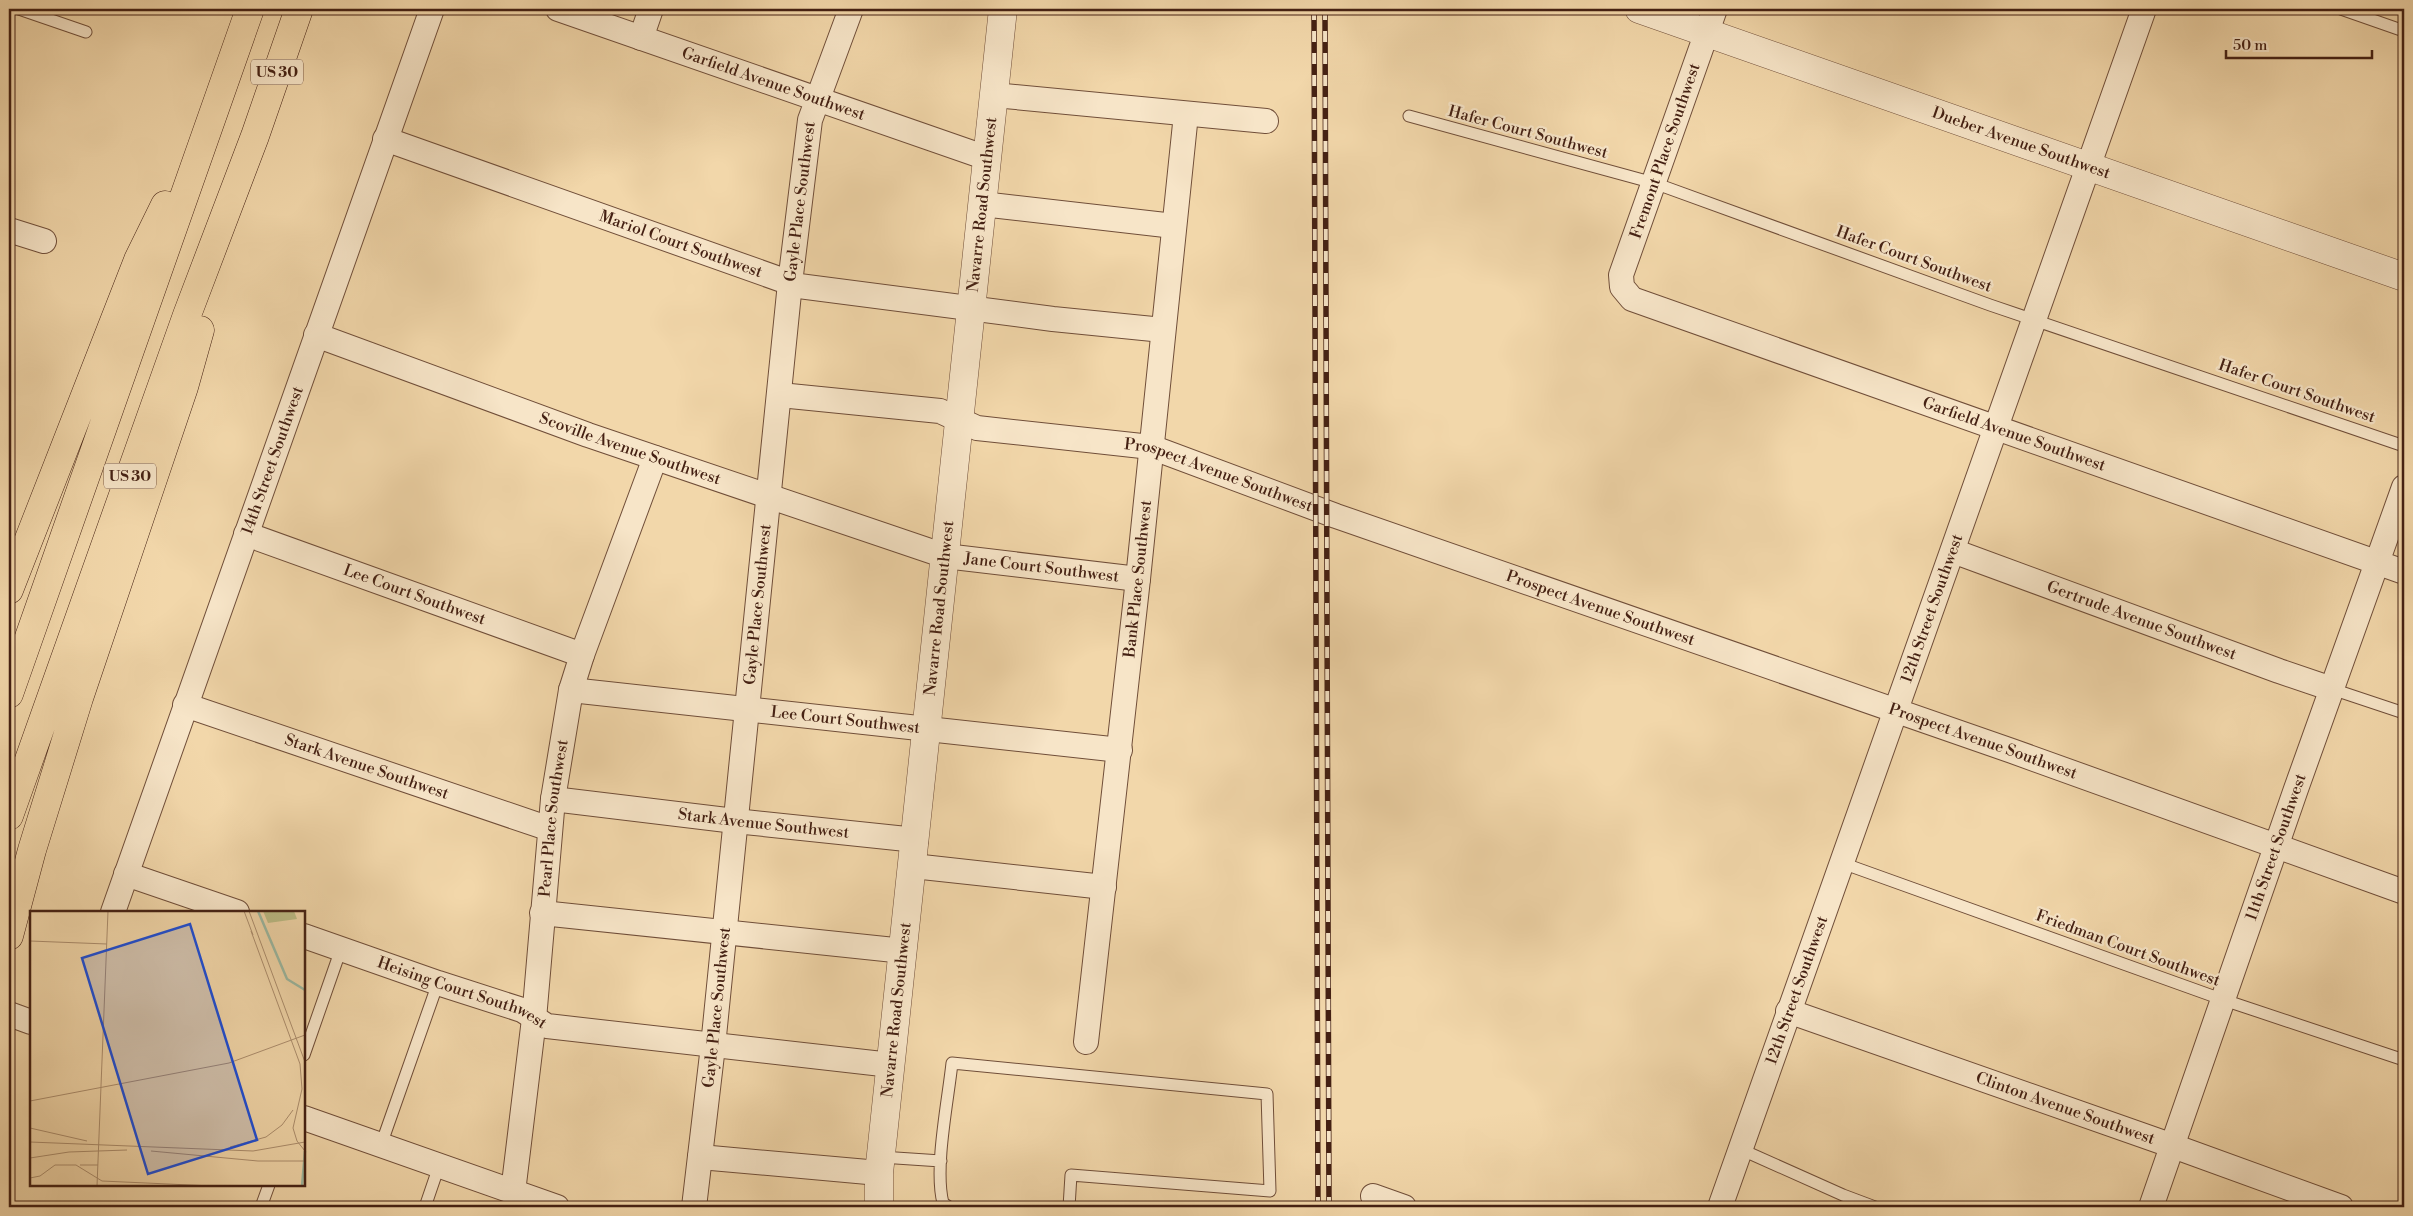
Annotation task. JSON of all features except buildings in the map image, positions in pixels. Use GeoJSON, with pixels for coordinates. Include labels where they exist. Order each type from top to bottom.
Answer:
{"type":"FeatureCollection","features":[{"type":"Feature","properties":{"kind":"highway","name":"US 30"},"geometry":{"type":"LineString","coordinates":[[9,694],[250,9]]}},
{"type":"Feature","properties":{"kind":"highway","name":"US 30"},"geometry":{"type":"LineString","coordinates":[[9,816],[187,315],[299,9]]}},
{"type":"Feature","properties":{"kind":"highway"},"geometry":{"type":"LineString","coordinates":[[9,590],[138,260],[216,103]]}},
{"type":"Feature","properties":{"kind":"highway"},"geometry":{"type":"LineString","coordinates":[[9,936],[32,850],[79,698],[184,387],[254,136]]}},
{"type":"Feature","properties":{"kind":"street","name":"14th Street Southwest"},"geometry":{"type":"LineString","coordinates":[[113,911],[432,9]]}},
{"type":"Feature","properties":{"kind":"street","name":"Garfield Avenue Southwest"},"geometry":{"type":"LineString","coordinates":[[558,9],[987,158]]}},
{"type":"Feature","properties":{"kind":"street"},"geometry":{"type":"LineString","coordinates":[[641,38],[651,9]]}},
{"type":"Feature","properties":{"kind":"street","name":"Gayle Place Southwest"},"geometry":{"type":"LineString","coordinates":[[694,1207],[713,1046],[746,708],[770,498],[790,283],[810,120],[851,9]]}},
{"type":"Feature","properties":{"kind":"street","name":"Navarre Road Southwest"},"geometry":{"type":"LineString","coordinates":[[879,1207],[880,1165],[1003,9]]}},
{"type":"Feature","properties":{"kind":"street","name":"Dueber Avenue Southwest"},"geometry":{"type":"LineString","coordinates":[[1640,9],[1710,20],[2089,166],[2404,277]]}},
{"type":"Feature","properties":{"kind":"street","name":"12th Street Southwest"},"geometry":{"type":"LineString","coordinates":[[1720,1207],[2144,9]]}},
{"type":"Feature","properties":{"kind":"street","name":"Fremont Place Southwest"},"geometry":{"type":"LineString","coordinates":[[1625,293],[1620,281],[1621,275],[1710,20]]}},
{"type":"Feature","properties":{"kind":"street"},"geometry":{"type":"LineString","coordinates":[[994,95],[1266,122]]}},
{"type":"Feature","properties":{"kind":"street","name":"Bank Place Southwest"},"geometry":{"type":"LineString","coordinates":[[1086,1042],[1120,750],[1186,114]]}},
{"type":"Feature","properties":{"kind":"street","name":"Mariol Court Southwest"},"geometry":{"type":"LineString","coordinates":[[385,139],[799,286],[971,309],[1163,330]]}},
{"type":"Feature","properties":{"kind":"street"},"geometry":{"type":"LineString","coordinates":[[982,204],[1174,226]]}},
{"type":"Feature","properties":{"kind":"street"},"geometry":{"type":"LineString","coordinates":[[9,230],[44,242]]}},
{"type":"Feature","properties":{"kind":"street","name":"Garfield Avenue Southwest"},"geometry":{"type":"LineString","coordinates":[[1625,293],[1639,302],[1996,426],[2404,572]]}},
{"type":"Feature","properties":{"kind":"street","name":"Scoville Avenue Southwest"},"geometry":{"type":"LineString","coordinates":[[316,335],[655,458],[945,556]]}},
{"type":"Feature","properties":{"kind":"street","name":"Prospect Avenue Southwest"},"geometry":{"type":"LineString","coordinates":[[780,395],[940,411],[977,428],[1151,447],[1336,516],[1895,710],[2404,892]]}},
{"type":"Feature","properties":{"kind":"street","name":"Pearl Place Southwest"},"geometry":{"type":"LineString","coordinates":[[513,1192],[534,1019],[553,799],[571,690],[582,655],[655,458]]}},
{"type":"Feature","properties":{"kind":"street","name":"11th Street Southwest"},"geometry":{"type":"LineString","coordinates":[[2151,1207],[2404,487]]}},
{"type":"Feature","properties":{"kind":"street","name":"Lee Court Southwest"},"geometry":{"type":"LineString","coordinates":[[246,534],[582,655]]}},
{"type":"Feature","properties":{"kind":"street","name":"Gertrude Avenue Southwest"},"geometry":{"type":"LineString","coordinates":[[1953,552],[2279,671],[2332,688]]}},
{"type":"Feature","properties":{"kind":"street","name":"Jane Court Southwest"},"geometry":{"type":"LineString","coordinates":[[945,556],[1138,579]]}},
{"type":"Feature","properties":{"kind":"street","name":"Lee Court Southwest"},"geometry":{"type":"LineString","coordinates":[[571,690],[1120,750]]}},
{"type":"Feature","properties":{"kind":"street","name":"Stark Avenue Southwest"},"geometry":{"type":"LineString","coordinates":[[185,705],[550,829]]}},
{"type":"Feature","properties":{"kind":"street","name":"Stark Avenue Southwest"},"geometry":{"type":"LineString","coordinates":[[553,799],[735,821],[914,853]]}},
{"type":"Feature","properties":{"kind":"street"},"geometry":{"type":"LineString","coordinates":[[914,853],[1104,887]]}},
{"type":"Feature","properties":{"kind":"street"},"geometry":{"type":"LineString","coordinates":[[126,874],[233,911]]}},
{"type":"Feature","properties":{"kind":"street"},"geometry":{"type":"LineString","coordinates":[[542,913],[724,934],[904,951]]}},
{"type":"Feature","properties":{"kind":"street","name":"Heising Court Southwest"},"geometry":{"type":"LineString","coordinates":[[305,936],[438,984],[522,1010],[547,1026],[891,1065]]}},
{"type":"Feature","properties":{"kind":"street","name":"Clinton Avenue Southwest"},"geometry":{"type":"LineString","coordinates":[[1788,1011],[2341,1207]]}},
{"type":"Feature","properties":{"kind":"street"},"geometry":{"type":"LineString","coordinates":[[9,1014],[30,1022]]}},
{"type":"Feature","properties":{"kind":"street"},"geometry":{"type":"LineString","coordinates":[[305,1118],[557,1207]]}},
{"type":"Feature","properties":{"kind":"street"},"geometry":{"type":"LineString","coordinates":[[700,1157],[880,1165]]}},
{"type":"Feature","properties":{"kind":"street"},"geometry":{"type":"LineString","coordinates":[[1372,1202],[1404,1207]]}},
{"type":"Feature","properties":{"kind":"lane"},"geometry":{"type":"LineString","coordinates":[[19,9],[86,32]]}},
{"type":"Feature","properties":{"kind":"lane"},"geometry":{"type":"LineString","coordinates":[[2341,9],[2404,31]]}},
{"type":"Feature","properties":{"kind":"lane","name":"Hafer Court Southwest"},"geometry":{"type":"LineString","coordinates":[[1409,116],[1654,184],[2035,319],[2404,446]]}},
{"type":"Feature","properties":{"kind":"lane"},"geometry":{"type":"LineString","coordinates":[[2332,688],[2404,713]]}},
{"type":"Feature","properties":{"kind":"lane","name":"Friedman Court Southwest"},"geometry":{"type":"LineString","coordinates":[[1842,863],[2224,1000],[2404,1060]]}},
{"type":"Feature","properties":{"kind":"lane"},"geometry":{"type":"LineString","coordinates":[[305,1052],[341,949]]}},
{"type":"Feature","properties":{"kind":"lane"},"geometry":{"type":"LineString","coordinates":[[381,1144],[438,984]]}},
{"type":"Feature","properties":{"kind":"lane"},"geometry":{"type":"LineString","coordinates":[[950,1207],[944,1203],[940,1191],[941,1161],[952,1063],[1267,1094],[1270,1191],[1071,1175],[1069,1207]]}},
{"type":"Feature","properties":{"kind":"lane"},"geometry":{"type":"LineString","coordinates":[[1740,1149],[1842,1195],[1875,1207]]}},
{"type":"Feature","properties":{"kind":"lane"},"geometry":{"type":"LineString","coordinates":[[880,1165],[941,1161]]}},
{"type":"Feature","properties":{"kind":"lane"},"geometry":{"type":"LineString","coordinates":[[425,1207],[439,1166]]}},
{"type":"Feature","properties":{"kind":"lane"},"geometry":{"type":"LineString","coordinates":[[261,1207],[269,1186]]}},
{"type":"Feature","properties":{"kind":"railway"},"geometry":{"type":"LineString","coordinates":[[1314,9],[1318,1207]]}},
{"type":"Feature","properties":{"kind":"railway"},"geometry":{"type":"LineString","coordinates":[[1325,9],[1329,1207]]}}]}
